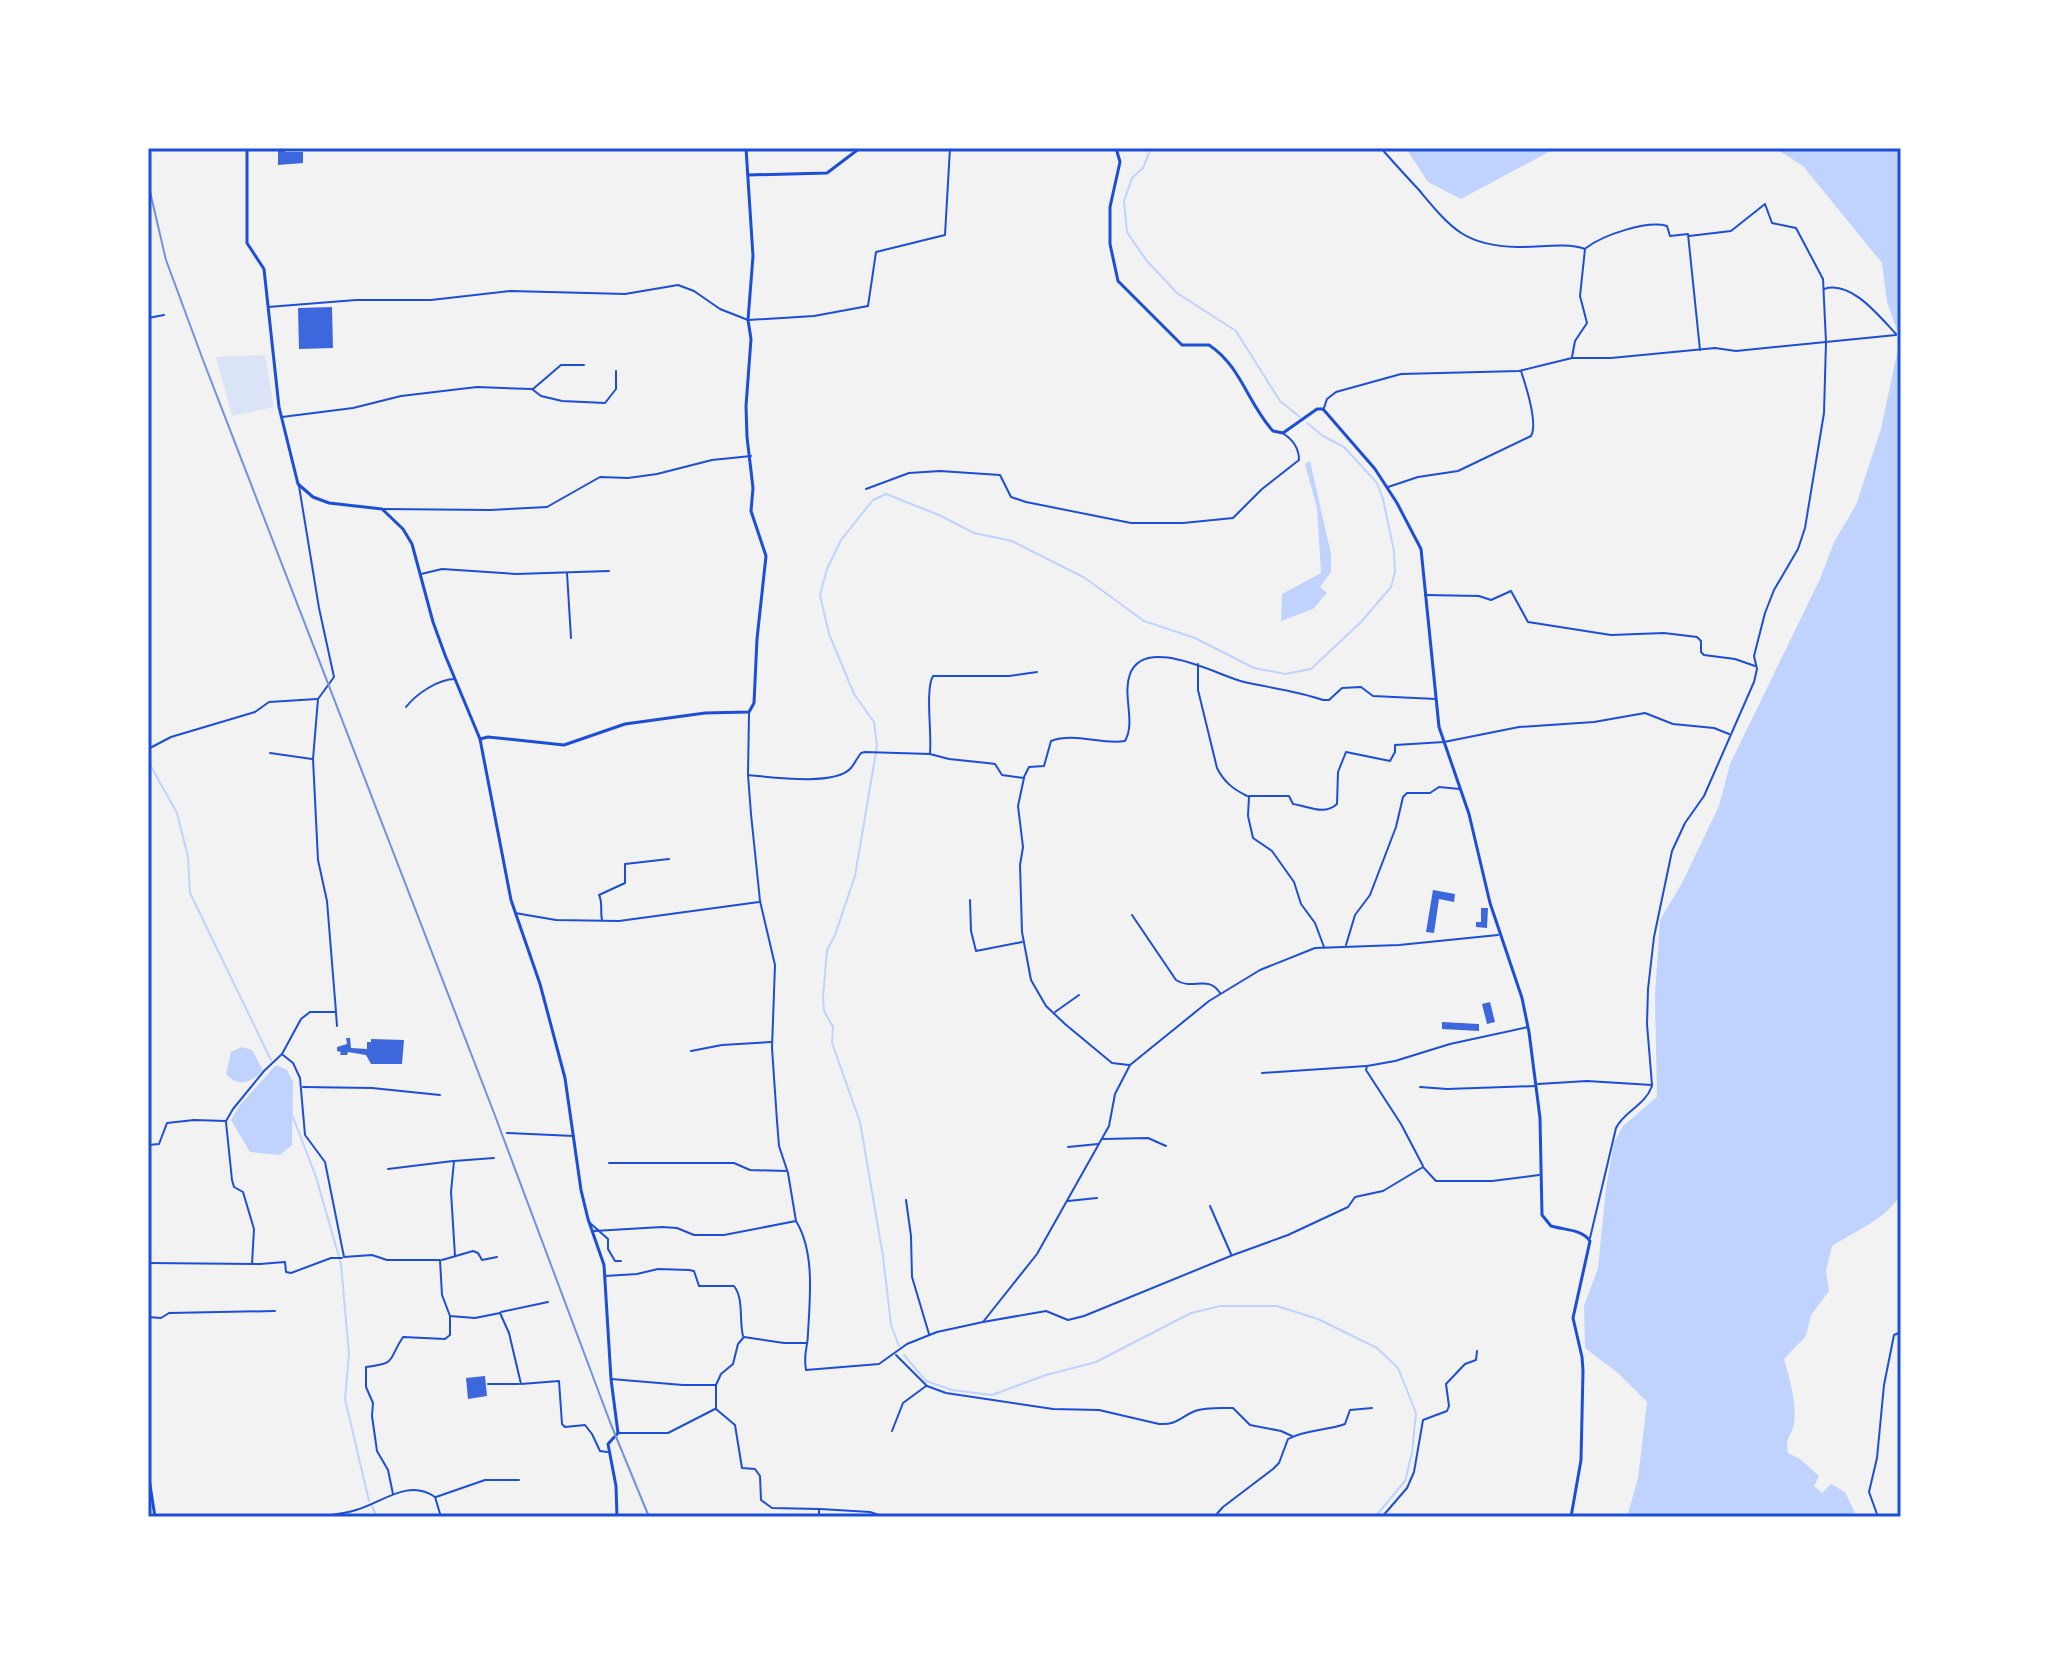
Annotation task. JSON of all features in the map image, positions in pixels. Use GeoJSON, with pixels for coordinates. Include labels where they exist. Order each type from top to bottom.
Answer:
{"type":"FeatureCollection","features":[{"type":"Feature","properties":{"kind":"main road"},"geometry":{"type":"LineString","coordinates":[[247,148],[247,243],[264,269],[281,417],[298,484],[313,497],[329,503],[382,509],[403,529],[412,544],[433,622],[480,739],[514,913],[540,984],[565,1078],[581,1190],[604,1265],[611,1379],[618,1433],[609,1441],[617,1517]]}},
{"type":"Feature","properties":{"kind":"main road"},"geometry":{"type":"LineString","coordinates":[[480,739],[488,737],[564,745],[625,724],[705,713],[749,712],[754,703],[766,556],[751,511],[751,456],[746,406],[753,256],[746,148]]}},
{"type":"Feature","properties":{"kind":"main road"},"geometry":{"type":"LineString","coordinates":[[748,175],[827,173],[860,148]]}},
{"type":"Feature","properties":{"kind":"main road"},"geometry":{"type":"LineString","coordinates":[[1106,148],[1116,148],[1120,162],[1110,207],[1110,244],[1118,281],[1182,345],[1209,345],[1214,348],[1241,379],[1269,428],[1278,434],[1304,416],[1323,409],[1375,469],[1421,549],[1439,727],[1461,789],[1528,1027],[1537,1085],[1542,1215],[1553,1227],[1586,1235],[1589,1239],[1573,1318],[1583,1371],[1581,1460],[1571,1517]]}},
{"type":"Feature","properties":{"kind":"main road"},"geometry":{"type":"LineString","coordinates":[[148,1472],[155,1517]]}},
{"type":"Feature","properties":{"kind":"street"},"geometry":{"type":"LineString","coordinates":[[267,307],[356,300],[431,300],[511,291],[625,294],[678,285],[694,291],[720,309],[748,320],[814,316],[868,306],[876,252],[945,235],[950,148]]}},
{"type":"Feature","properties":{"kind":"street"},"geometry":{"type":"LineString","coordinates":[[1381,148],[1445,222],[1466,237],[1504,246],[1573,246],[1585,249],[1624,231],[1659,224],[1667,226],[1670,236],[1731,231],[1765,204],[1772,223],[1792,226],[1803,238],[1822,273],[1826,342],[1824,413],[1805,528],[1798,549],[1774,590],[1765,613],[1754,656],[1754,682],[1704,796],[1685,823],[1672,851],[1660,904],[1648,989],[1647,1024],[1652,1085],[1648,1096],[1616,1128],[1589,1239]]}},
{"type":"Feature","properties":{"kind":"street"},"geometry":{"type":"LineString","coordinates":[[1689,236],[1700,350]]}},
{"type":"Feature","properties":{"kind":"street"},"geometry":{"type":"LineString","coordinates":[[1572,358],[1575,341],[1587,323],[1580,296],[1585,249]]}},
{"type":"Feature","properties":{"kind":"street"},"geometry":{"type":"LineString","coordinates":[[1323,409],[1327,399],[1336,392],[1401,374],[1521,370],[1572,358],[1611,358],[1715,348],[1736,351],[1896,335],[1872,310],[1847,291],[1834,286],[1824,289]]}},
{"type":"Feature","properties":{"kind":"street"},"geometry":{"type":"LineString","coordinates":[[148,318],[164,315]]}},
{"type":"Feature","properties":{"kind":"street"},"geometry":{"type":"LineString","coordinates":[[532,389],[561,365],[584,365]]}},
{"type":"Feature","properties":{"kind":"street"},"geometry":{"type":"LineString","coordinates":[[1387,488],[1418,477],[1458,471],[1531,436],[1535,430],[1531,401],[1521,370]]}},
{"type":"Feature","properties":{"kind":"street"},"geometry":{"type":"LineString","coordinates":[[281,417],[353,408],[401,396],[461,388],[532,389],[541,396],[562,401],[605,403],[616,389],[616,371]]}},
{"type":"Feature","properties":{"kind":"street"},"geometry":{"type":"LineString","coordinates":[[866,489],[909,473],[979,472],[1000,475],[1011,497],[1103,518],[1131,523],[1183,523],[1233,518],[1252,498],[1299,460],[1299,451],[1283,433]]}},
{"type":"Feature","properties":{"kind":"street"},"geometry":{"type":"LineString","coordinates":[[382,509],[547,507],[600,477],[657,474],[712,460],[751,456]]}},
{"type":"Feature","properties":{"kind":"street"},"geometry":{"type":"LineString","coordinates":[[298,484],[334,677],[318,699],[313,759],[318,860],[327,901],[337,1026]]}},
{"type":"Feature","properties":{"kind":"street"},"geometry":{"type":"LineString","coordinates":[[420,575],[442,569],[516,574],[609,571]]}},
{"type":"Feature","properties":{"kind":"street"},"geometry":{"type":"LineString","coordinates":[[567,572],[571,638]]}},
{"type":"Feature","properties":{"kind":"street"},"geometry":{"type":"LineString","coordinates":[[1425,595],[1479,596],[1491,600],[1511,591],[1528,622],[1611,635],[1664,633],[1697,637],[1704,655],[1735,659],[1756,666]]}},
{"type":"Feature","properties":{"kind":"street"},"geometry":{"type":"LineString","coordinates":[[1130,1065],[1112,1063],[1046,1006],[1031,980],[1023,942],[1020,865],[1023,847],[1018,806],[1029,767],[1044,766],[1051,741],[1055,739],[1079,737],[1125,741],[1129,735],[1127,696],[1130,673],[1142,659],[1171,658],[1198,664],[1230,678],[1323,700],[1329,700],[1342,688],[1361,687],[1373,696],[1437,699]]}},
{"type":"Feature","properties":{"kind":"street"},"geometry":{"type":"LineString","coordinates":[[1198,664],[1198,690],[1217,768],[1223,779],[1235,790],[1249,796],[1289,796],[1293,804],[1319,811],[1337,804],[1338,772],[1346,752],[1390,761],[1395,745],[1444,742],[1519,727],[1594,722],[1645,713],[1673,724],[1714,728],[1730,735]]}},
{"type":"Feature","properties":{"kind":"street"},"geometry":{"type":"LineString","coordinates":[[930,754],[929,690],[933,676],[1009,676],[1037,672]]}},
{"type":"Feature","properties":{"kind":"street"},"geometry":{"type":"LineString","coordinates":[[406,707],[413,698],[429,688],[452,678],[456,680]]}},
{"type":"Feature","properties":{"kind":"street"},"geometry":{"type":"LineString","coordinates":[[148,749],[171,737],[255,712],[269,702],[318,699]]}},
{"type":"Feature","properties":{"kind":"street"},"geometry":{"type":"LineString","coordinates":[[749,712],[748,775],[760,901],[775,965],[772,1042],[779,1146],[808,1262],[806,1370],[879,1364],[907,1344],[929,1335],[983,1322],[1046,1311],[1068,1320],[1084,1316],[1231,1255],[1288,1235],[1348,1207],[1355,1197],[1383,1191],[1423,1167]]}},
{"type":"Feature","properties":{"kind":"street"},"geometry":{"type":"LineString","coordinates":[[270,753],[313,759]]}},
{"type":"Feature","properties":{"kind":"street"},"geometry":{"type":"LineString","coordinates":[[748,775],[820,778],[849,770],[861,753],[930,754],[995,764],[1002,775],[1024,778]]}},
{"type":"Feature","properties":{"kind":"street"},"geometry":{"type":"LineString","coordinates":[[1346,946],[1355,915],[1370,895],[1396,827],[1403,797],[1407,793],[1430,793],[1439,787],[1461,789]]}},
{"type":"Feature","properties":{"kind":"street"},"geometry":{"type":"LineString","coordinates":[[1249,796],[1248,816],[1253,838],[1272,851],[1294,882],[1301,904],[1322,936],[1324,948]]}},
{"type":"Feature","properties":{"kind":"street"},"geometry":{"type":"LineString","coordinates":[[602,921],[599,895],[625,883],[625,864],[669,859]]}},
{"type":"Feature","properties":{"kind":"street"},"geometry":{"type":"LineString","coordinates":[[970,900],[971,931],[976,951],[1023,942]]}},
{"type":"Feature","properties":{"kind":"street"},"geometry":{"type":"LineString","coordinates":[[514,913],[556,920],[619,921],[760,901]]}},
{"type":"Feature","properties":{"kind":"street"},"geometry":{"type":"LineString","coordinates":[[1132,915],[1176,980],[1186,985],[1208,982],[1220,994]]}},
{"type":"Feature","properties":{"kind":"street"},"geometry":{"type":"LineString","coordinates":[[983,1322],[1037,1254],[1067,1202],[1109,1126],[1115,1094],[1130,1065],[1220,994],[1260,970],[1315,948],[1399,945],[1500,935]]}},
{"type":"Feature","properties":{"kind":"street"},"geometry":{"type":"LineString","coordinates":[[1054,1013],[1079,995]]}},
{"type":"Feature","properties":{"kind":"street"},"geometry":{"type":"LineString","coordinates":[[252,1265],[254,1229],[243,1192],[234,1187],[232,1180],[226,1121],[264,1071],[282,1054],[301,1019],[310,1012],[336,1012]]}},
{"type":"Feature","properties":{"kind":"street"},"geometry":{"type":"LineString","coordinates":[[1262,1073],[1367,1066],[1528,1027]]}},
{"type":"Feature","properties":{"kind":"street"},"geometry":{"type":"LineString","coordinates":[[691,1051],[722,1045],[772,1042]]}},
{"type":"Feature","properties":{"kind":"street"},"geometry":{"type":"LineString","coordinates":[[282,1054],[293,1063],[300,1078],[305,1135],[325,1162],[341,1258]]}},
{"type":"Feature","properties":{"kind":"street"},"geometry":{"type":"LineString","coordinates":[[1367,1066],[1366,1070],[1401,1124],[1423,1167],[1436,1181],[1492,1181],[1540,1175]]}},
{"type":"Feature","properties":{"kind":"street"},"geometry":{"type":"LineString","coordinates":[[1420,1087],[1447,1089],[1587,1081],[1652,1085]]}},
{"type":"Feature","properties":{"kind":"street"},"geometry":{"type":"LineString","coordinates":[[302,1087],[372,1088],[440,1095]]}},
{"type":"Feature","properties":{"kind":"street"},"geometry":{"type":"LineString","coordinates":[[148,1145],[159,1144],[167,1123],[226,1121]]}},
{"type":"Feature","properties":{"kind":"street"},"geometry":{"type":"LineString","coordinates":[[507,1133],[574,1136]]}},
{"type":"Feature","properties":{"kind":"street"},"geometry":{"type":"LineString","coordinates":[[1102,1139],[1148,1138],[1166,1146]]}},
{"type":"Feature","properties":{"kind":"street"},"geometry":{"type":"LineString","coordinates":[[1068,1147],[1099,1143]]}},
{"type":"Feature","properties":{"kind":"street"},"geometry":{"type":"LineString","coordinates":[[388,1169],[494,1158]]}},
{"type":"Feature","properties":{"kind":"street"},"geometry":{"type":"LineString","coordinates":[[454,1161],[451,1192],[455,1256]]}},
{"type":"Feature","properties":{"kind":"street"},"geometry":{"type":"LineString","coordinates":[[609,1163],[734,1163],[750,1170],[787,1171]]}},
{"type":"Feature","properties":{"kind":"street"},"geometry":{"type":"LineString","coordinates":[[1067,1202],[1097,1198]]}},
{"type":"Feature","properties":{"kind":"street"},"geometry":{"type":"LineString","coordinates":[[906,1200],[912,1277],[929,1335]]}},
{"type":"Feature","properties":{"kind":"street"},"geometry":{"type":"LineString","coordinates":[[1210,1206],[1231,1255]]}},
{"type":"Feature","properties":{"kind":"street"},"geometry":{"type":"LineString","coordinates":[[592,1231],[662,1227],[677,1228],[694,1235],[724,1235],[796,1221]]}},
{"type":"Feature","properties":{"kind":"street"},"geometry":{"type":"LineString","coordinates":[[589,1222],[608,1239],[608,1249],[615,1261],[621,1261]]}},
{"type":"Feature","properties":{"kind":"street"},"geometry":{"type":"LineString","coordinates":[[148,1263],[252,1265],[285,1262],[286,1272],[291,1273],[341,1258],[372,1255],[387,1260],[440,1260],[476,1251],[482,1260],[497,1257]]}},
{"type":"Feature","properties":{"kind":"street"},"geometry":{"type":"LineString","coordinates":[[393,1494],[388,1470],[377,1451],[373,1403],[365,1381],[366,1367],[390,1362],[403,1337],[445,1339],[450,1335],[450,1316],[442,1295],[440,1260]]}},
{"type":"Feature","properties":{"kind":"street"},"geometry":{"type":"LineString","coordinates":[[605,1276],[658,1269],[689,1270],[694,1271],[699,1286],[734,1286],[738,1290],[744,1337],[738,1344],[733,1364],[721,1374],[716,1385],[716,1409],[735,1425],[742,1468],[755,1469],[760,1476],[761,1500],[772,1508],[870,1512],[885,1517]]}},
{"type":"Feature","properties":{"kind":"street"},"geometry":{"type":"LineString","coordinates":[[450,1316],[475,1318],[548,1302]]}},
{"type":"Feature","properties":{"kind":"street"},"geometry":{"type":"LineString","coordinates":[[148,1317],[161,1318],[169,1313],[275,1311]]}},
{"type":"Feature","properties":{"kind":"street"},"geometry":{"type":"LineString","coordinates":[[500,1313],[509,1333],[521,1384]]}},
{"type":"Feature","properties":{"kind":"street"},"geometry":{"type":"LineString","coordinates":[[1878,1517],[1869,1492],[1877,1458],[1889,1353],[1894,1335],[1901,1332]]}},
{"type":"Feature","properties":{"kind":"street"},"geometry":{"type":"LineString","coordinates":[[744,1337],[806,1343]]}},
{"type":"Feature","properties":{"kind":"street"},"geometry":{"type":"LineString","coordinates":[[1382,1517],[1407,1488],[1414,1472],[1423,1420],[1447,1411],[1446,1384],[1465,1364],[1476,1360],[1477,1351]]}},
{"type":"Feature","properties":{"kind":"street"},"geometry":{"type":"LineString","coordinates":[[895,1354],[927,1386],[946,1393],[1053,1409],[1099,1410],[1159,1424],[1183,1420],[1198,1410],[1233,1408],[1250,1425],[1292,1436]]}},
{"type":"Feature","properties":{"kind":"street"},"geometry":{"type":"LineString","coordinates":[[611,1379],[716,1385]]}},
{"type":"Feature","properties":{"kind":"street"},"geometry":{"type":"LineString","coordinates":[[488,1384],[559,1381],[562,1424],[565,1427],[585,1425],[600,1451],[610,1453]]}},
{"type":"Feature","properties":{"kind":"street"},"geometry":{"type":"LineString","coordinates":[[892,1431],[903,1403],[927,1386]]}},
{"type":"Feature","properties":{"kind":"street"},"geometry":{"type":"LineString","coordinates":[[1214,1517],[1279,1463],[1292,1436],[1335,1428],[1345,1424],[1350,1410],[1372,1408]]}},
{"type":"Feature","properties":{"kind":"street"},"geometry":{"type":"LineString","coordinates":[[618,1433],[675,1431],[716,1409]]}},
{"type":"Feature","properties":{"kind":"street"},"geometry":{"type":"LineString","coordinates":[[435,1497],[485,1480],[519,1480]]}},
{"type":"Feature","properties":{"kind":"street"},"geometry":{"type":"LineString","coordinates":[[318,1517],[356,1510],[393,1494],[420,1489],[435,1497],[441,1517]]}},
{"type":"Feature","properties":{"kind":"street"},"geometry":{"type":"LineString","coordinates":[[819,1509],[819,1517]]}},
{"type":"Feature","properties":{"kind":"street"},"geometry":{"type":"LineString","coordinates":[[1117,1517],[1126,1517]]}},
{"type":"Feature","properties":{"kind":"shaded area"},"geometry":{"type":"Polygon","coordinates":[[[265,355],[274,407],[232,416],[216,357],[265,355]]]}},
{"type":"Feature","properties":{"kind":"water"},"geometry":{"type":"Polygon","coordinates":[[[1406,148],[1556,148],[1461,199],[1428,182],[1406,148]]]}},
{"type":"Feature","properties":{"kind":"water"},"geometry":{"type":"Polygon","coordinates":[[[1775,148],[1901,148],[1901,1195],[1878,1218],[1832,1246],[1826,1271],[1829,1291],[1811,1315],[1806,1336],[1784,1359],[1794,1407],[1794,1423],[1787,1442],[1788,1453],[1819,1476],[1814,1486],[1822,1493],[1831,1484],[1845,1492],[1857,1517],[1627,1517],[1638,1478],[1647,1402],[1618,1373],[1585,1348],[1584,1306],[1598,1268],[1614,1143],[1623,1126],[1657,1097],[1655,996],[1660,920],[1682,883],[1719,806],[1730,764],[1820,579],[1834,542],[1856,505],[1881,429],[1900,339],[1887,302],[1882,263],[1803,166],[1775,148]]]}},
{"type":"Feature","properties":{"kind":"water"},"geometry":{"type":"Polygon","coordinates":[[[1310,461],[1331,554],[1331,572],[1320,587],[1327,593],[1313,609],[1281,621],[1282,594],[1321,573],[1317,508],[1305,464],[1310,461]]]}},
{"type":"Feature","properties":{"kind":"water"},"geometry":{"type":"Polygon","coordinates":[[[242,1047],[252,1050],[263,1070],[245,1082],[236,1081],[226,1074],[231,1052],[242,1047]]]}},
{"type":"Feature","properties":{"kind":"water"},"geometry":{"type":"Polygon","coordinates":[[[276,1065],[287,1070],[293,1082],[292,1145],[280,1155],[250,1152],[231,1120],[239,1106],[276,1065]]]}},
{"type":"Feature","properties":{"kind":"building"},"geometry":{"type":"Polygon","coordinates":[[[278,149],[303,152],[303,163],[278,165],[278,149]]]}},
{"type":"Feature","properties":{"kind":"building"},"geometry":{"type":"Polygon","coordinates":[[[332,307],[333,348],[299,349],[298,308],[332,307]]]}},
{"type":"Feature","properties":{"kind":"building"},"geometry":{"type":"Polygon","coordinates":[[[1433,890],[1455,894],[1454,902],[1439,899],[1434,933],[1426,932],[1433,890]]]}},
{"type":"Feature","properties":{"kind":"building"},"geometry":{"type":"Polygon","coordinates":[[[1481,908],[1488,908],[1487,928],[1476,927],[1476,922],[1481,922],[1481,908]]]}},
{"type":"Feature","properties":{"kind":"building"},"geometry":{"type":"Polygon","coordinates":[[[1490,1002],[1495,1022],[1487,1024],[1482,1004],[1490,1002]]]}},
{"type":"Feature","properties":{"kind":"building"},"geometry":{"type":"Polygon","coordinates":[[[1442,1022],[1479,1024],[1479,1031],[1442,1029],[1442,1022]]]}},
{"type":"Feature","properties":{"kind":"building"},"geometry":{"type":"Polygon","coordinates":[[[346,1038],[350,1038],[351,1048],[367,1049],[367,1042],[371,1039],[404,1040],[402,1064],[371,1064],[366,1055],[348,1052],[347,1055],[340,1055],[337,1047],[347,1044],[346,1038]]]}},
{"type":"Feature","properties":{"kind":"building"},"geometry":{"type":"Polygon","coordinates":[[[485,1376],[487,1396],[468,1399],[466,1378],[485,1376]]]}},
{"type":"Feature","properties":{"kind":"waterway"},"geometry":{"type":"LineString","coordinates":[[1151,148],[1143,168],[1132,178],[1124,201],[1127,232],[1146,260],[1177,293],[1236,331],[1280,401],[1300,417]]}},
{"type":"Feature","properties":{"kind":"waterway"},"geometry":{"type":"LineString","coordinates":[[899,1346],[891,1325],[883,1256],[860,1122],[832,1043],[833,1027],[824,1011],[827,950],[855,876],[877,746],[874,722],[854,694],[829,634],[820,595],[827,569],[841,540],[873,500],[886,494],[974,533],[1012,541],[1085,578],[1144,621],[1195,638],[1254,668],[1285,674],[1311,669],[1361,622],[1391,587],[1395,572],[1394,551],[1377,483],[1344,447],[1307,423]]}},
{"type":"Feature","properties":{"kind":"waterway"},"geometry":{"type":"LineString","coordinates":[[148,761],[177,813],[188,857],[190,893],[271,1060]]}},
{"type":"Feature","properties":{"kind":"waterway"},"geometry":{"type":"LineString","coordinates":[[293,1117],[316,1177],[341,1264],[349,1354],[345,1399],[369,1501]]}},
{"type":"Feature","properties":{"kind":"waterway"},"geometry":{"type":"LineString","coordinates":[[904,1355],[926,1381],[952,1390],[992,1395],[1046,1375],[1096,1362],[1191,1313],[1220,1306],[1277,1306],[1318,1319],[1377,1348],[1398,1368],[1416,1413],[1412,1453],[1405,1481],[1375,1517]]}},
{"type":"Feature","properties":{"kind":"waterway"},"geometry":{"type":"LineString","coordinates":[[372,1506],[377,1517]]}},
{"type":"Feature","properties":{"kind":"railway"},"geometry":{"type":"LineString","coordinates":[[148,183],[166,260],[203,360],[649,1517]]}}]}
